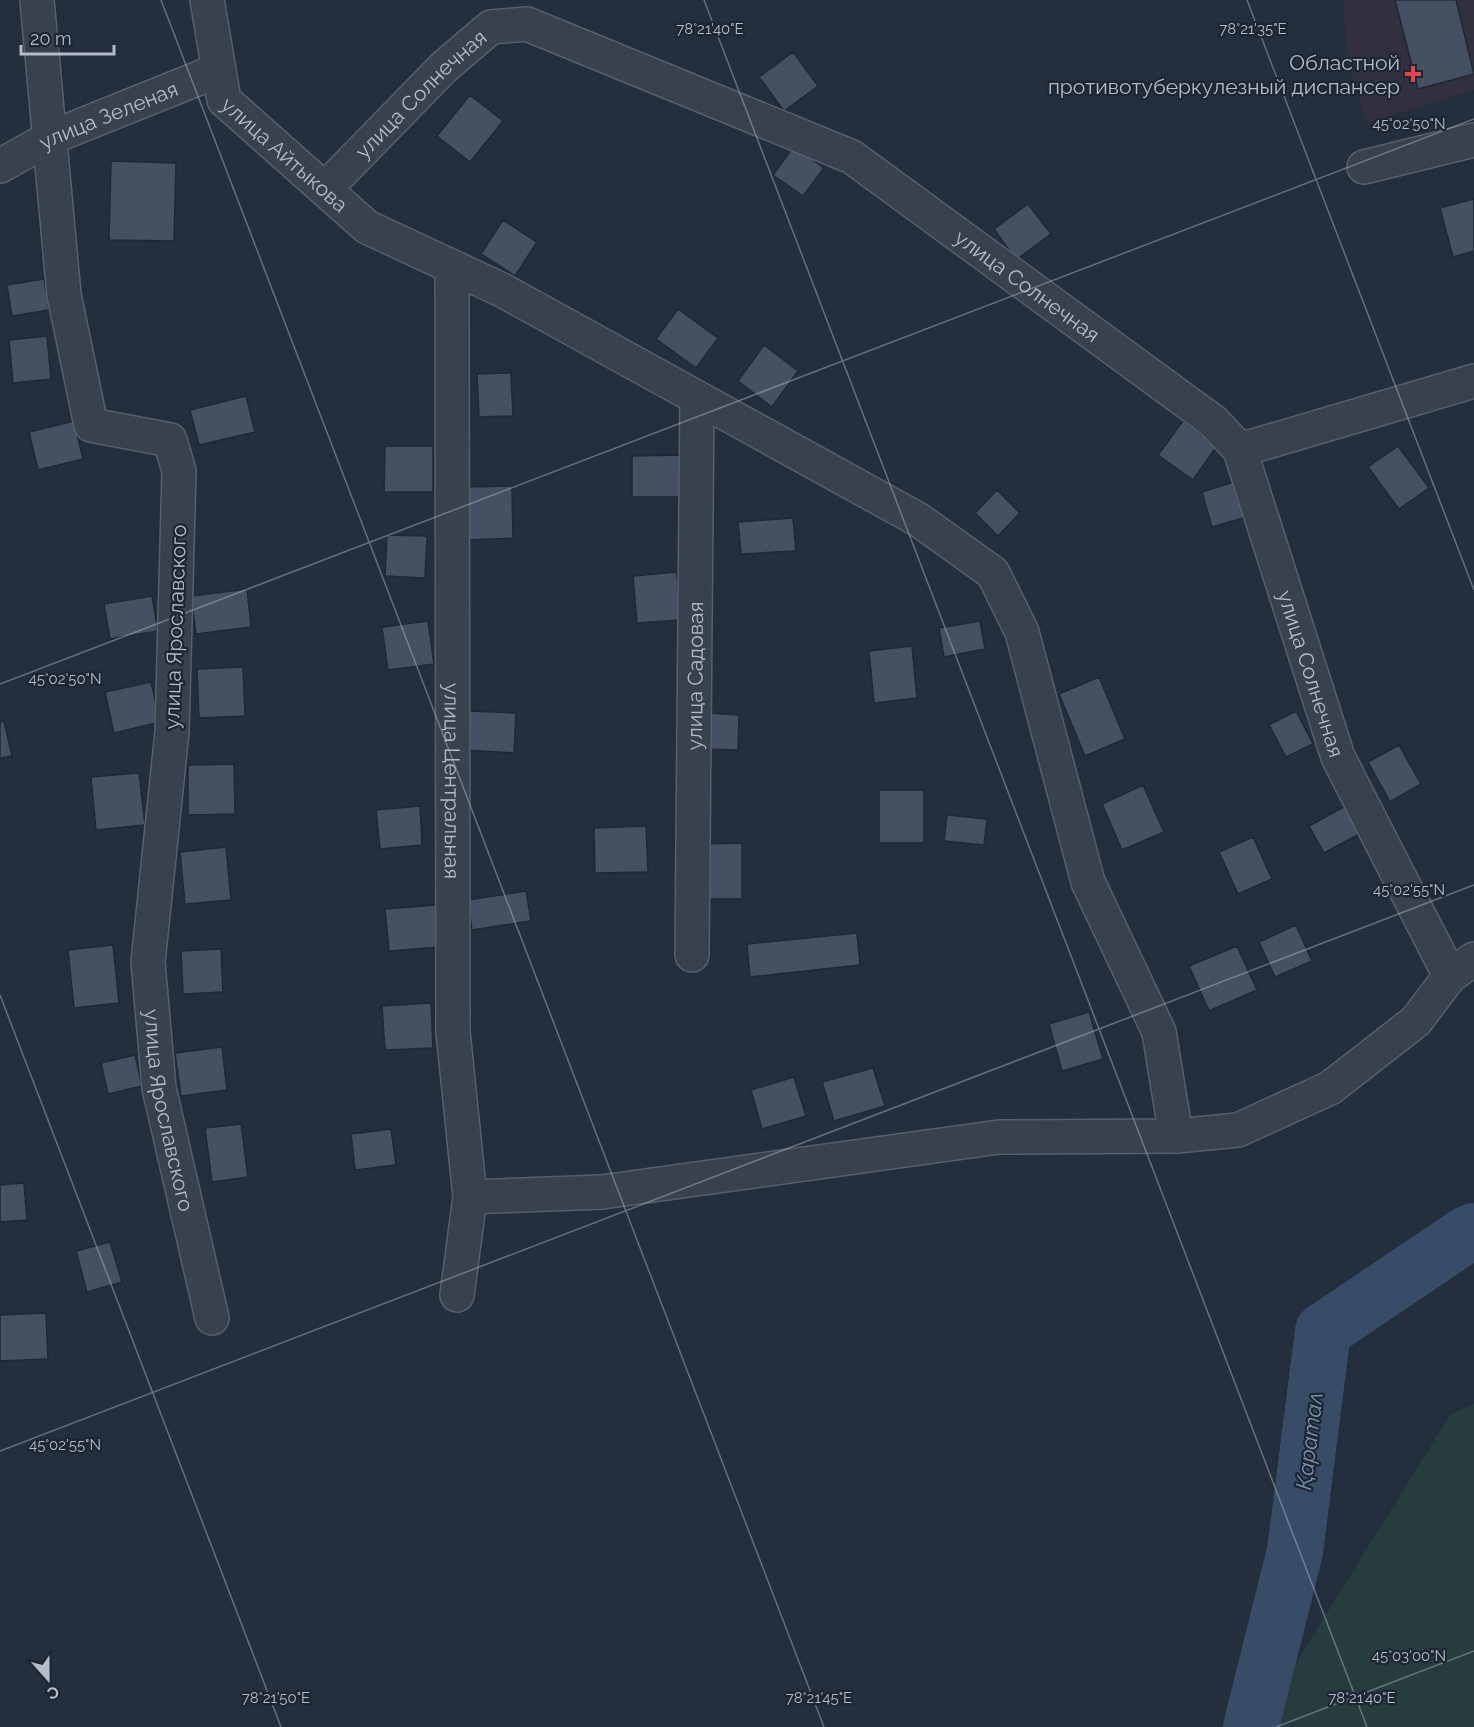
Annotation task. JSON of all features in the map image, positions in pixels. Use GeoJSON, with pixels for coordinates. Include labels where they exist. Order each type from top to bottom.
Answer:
{"type":"FeatureCollection","features":[{"type":"Feature","properties":{"kind":"street","name":"улица Ярославского"},"geometry":{"type":"LineString","coordinates":[[37,0],[64,295],[91,425],[170,440],[179,471],[172,732],[148,962],[159,1088],[212,1318]]}},
{"type":"Feature","properties":{"kind":"street","name":"улица Айтыкова"},"geometry":{"type":"LineString","coordinates":[[207,0],[224,100],[368,227],[502,290],[919,520],[993,573],[1022,632],[1088,882],[1159,1032],[1176,1136]]}},
{"type":"Feature","properties":{"kind":"street","name":"улица Солнечная"},"geometry":{"type":"LineString","coordinates":[[325,189],[444,67],[491,27],[527,24],[852,157],[1214,422],[1240,450],[1338,757],[1462,968]]}},
{"type":"Feature","properties":{"kind":"street","name":"улица Зеленая"},"geometry":{"type":"LineString","coordinates":[[0,166],[50,138],[219,70]]}},
{"type":"Feature","properties":{"kind":"street"},"geometry":{"type":"LineString","coordinates":[[1364,168],[1474,140]]}},
{"type":"Feature","properties":{"kind":"street","name":"улица Центральная"},"geometry":{"type":"LineString","coordinates":[[452,267],[453,1032],[470,1197],[457,1295]]}},
{"type":"Feature","properties":{"kind":"street"},"geometry":{"type":"LineString","coordinates":[[1240,450],[1474,381]]}},
{"type":"Feature","properties":{"kind":"street","name":"улица Садовая"},"geometry":{"type":"LineString","coordinates":[[692,955],[697,398]]}},
{"type":"Feature","properties":{"kind":"street"},"geometry":{"type":"LineString","coordinates":[[470,1197],[602,1192],[999,1137],[1176,1136],[1238,1130],[1330,1088],[1416,1021],[1462,968]]}},
{"type":"Feature","properties":{"kind":"shaded area","name":"Областной противотуберкулезный диспансер"},"geometry":{"type":"Polygon","coordinates":[[[1343,0],[1474,0],[1474,90],[1366,123],[1347,58],[1343,0]]]}},
{"type":"Feature","properties":{"kind":"green space"},"geometry":{"type":"Polygon","coordinates":[[[1474,1404],[1474,1727],[1256,1727],[1450,1415],[1474,1404]]]}},
{"type":"Feature","properties":{"kind":"building"},"geometry":{"type":"Polygon","coordinates":[[[1395,0],[1456,0],[1474,74],[1418,89],[1395,0]]]}},
{"type":"Feature","properties":{"kind":"building"},"geometry":{"type":"Polygon","coordinates":[[[793,52],[818,86],[784,111],[759,77],[793,52]]]}},
{"type":"Feature","properties":{"kind":"building"},"geometry":{"type":"Polygon","coordinates":[[[470,95],[503,121],[470,162],[437,136],[470,95]]]}},
{"type":"Feature","properties":{"kind":"building"},"geometry":{"type":"Polygon","coordinates":[[[794,146],[824,168],[803,196],[773,175],[794,146]]]}},
{"type":"Feature","properties":{"kind":"building"},"geometry":{"type":"Polygon","coordinates":[[[111,161],[176,163],[174,241],[109,240],[111,161]]]}},
{"type":"Feature","properties":{"kind":"building"},"geometry":{"type":"Polygon","coordinates":[[[1474,199],[1474,251],[1453,257],[1440,208],[1474,199]]]}},
{"type":"Feature","properties":{"kind":"building"},"geometry":{"type":"Polygon","coordinates":[[[1028,204],[1051,234],[1016,260],[994,229],[1028,204]]]}},
{"type":"Feature","properties":{"kind":"building"},"geometry":{"type":"Polygon","coordinates":[[[503,220],[537,242],[515,276],[481,254],[503,220]]]}},
{"type":"Feature","properties":{"kind":"building"},"geometry":{"type":"Polygon","coordinates":[[[44,279],[49,310],[12,316],[7,285],[44,279]]]}},
{"type":"Feature","properties":{"kind":"building"},"geometry":{"type":"Polygon","coordinates":[[[678,309],[718,338],[696,368],[656,339],[678,309]]]}},
{"type":"Feature","properties":{"kind":"building"},"geometry":{"type":"Polygon","coordinates":[[[47,336],[51,379],[13,383],[9,340],[47,336]]]}},
{"type":"Feature","properties":{"kind":"building"},"geometry":{"type":"Polygon","coordinates":[[[764,345],[798,371],[772,407],[738,381],[764,345]]]}},
{"type":"Feature","properties":{"kind":"building"},"geometry":{"type":"Polygon","coordinates":[[[511,373],[513,416],[479,417],[477,374],[511,373]]]}},
{"type":"Feature","properties":{"kind":"building"},"geometry":{"type":"Polygon","coordinates":[[[246,396],[255,432],[199,445],[190,410],[246,396]]]}},
{"type":"Feature","properties":{"kind":"building"},"geometry":{"type":"Polygon","coordinates":[[[74,421],[83,459],[38,470],[29,432],[74,421]]]}},
{"type":"Feature","properties":{"kind":"building"},"geometry":{"type":"Polygon","coordinates":[[[1183,421],[1217,446],[1193,480],[1158,455],[1183,421]]]}},
{"type":"Feature","properties":{"kind":"building"},"geometry":{"type":"Polygon","coordinates":[[[385,446],[433,446],[433,492],[384,492],[385,446]]]}},
{"type":"Feature","properties":{"kind":"building"},"geometry":{"type":"Polygon","coordinates":[[[1398,446],[1429,488],[1399,509],[1368,467],[1398,446]]]}},
{"type":"Feature","properties":{"kind":"building"},"geometry":{"type":"Polygon","coordinates":[[[680,455],[680,497],[632,497],[632,456],[680,455]]]}},
{"type":"Feature","properties":{"kind":"building"},"geometry":{"type":"Polygon","coordinates":[[[1240,480],[1250,516],[1212,527],[1202,492],[1240,480]]]}},
{"type":"Feature","properties":{"kind":"building"},"geometry":{"type":"Polygon","coordinates":[[[512,486],[513,538],[469,540],[468,487],[512,486]]]}},
{"type":"Feature","properties":{"kind":"building"},"geometry":{"type":"Polygon","coordinates":[[[997,490],[1020,513],[998,536],[975,513],[997,490]]]}},
{"type":"Feature","properties":{"kind":"building"},"geometry":{"type":"Polygon","coordinates":[[[793,518],[796,551],[741,554],[738,522],[793,518]]]}},
{"type":"Feature","properties":{"kind":"building"},"geometry":{"type":"Polygon","coordinates":[[[387,535],[427,536],[425,578],[385,576],[387,535]]]}},
{"type":"Feature","properties":{"kind":"building"},"geometry":{"type":"Polygon","coordinates":[[[677,572],[680,620],[637,623],[633,576],[677,572]]]}},
{"type":"Feature","properties":{"kind":"building"},"geometry":{"type":"Polygon","coordinates":[[[247,589],[251,627],[196,634],[191,596],[247,589]]]}},
{"type":"Feature","properties":{"kind":"building"},"geometry":{"type":"Polygon","coordinates":[[[152,596],[158,631],[110,639],[104,604],[152,596]]]}},
{"type":"Feature","properties":{"kind":"building"},"geometry":{"type":"Polygon","coordinates":[[[428,621],[434,664],[388,670],[382,627],[428,621]]]}},
{"type":"Feature","properties":{"kind":"building"},"geometry":{"type":"Polygon","coordinates":[[[980,621],[985,649],[944,657],[939,628],[980,621]]]}},
{"type":"Feature","properties":{"kind":"building"},"geometry":{"type":"Polygon","coordinates":[[[912,646],[917,698],[874,703],[869,651],[912,646]]]}},
{"type":"Feature","properties":{"kind":"building"},"geometry":{"type":"Polygon","coordinates":[[[243,667],[245,716],[199,718],[197,669],[243,667]]]}},
{"type":"Feature","properties":{"kind":"building"},"geometry":{"type":"Polygon","coordinates":[[[1099,677],[1125,739],[1085,756],[1059,694],[1099,677]]]}},
{"type":"Feature","properties":{"kind":"building"},"geometry":{"type":"Polygon","coordinates":[[[151,682],[160,722],[114,733],[105,692],[151,682]]]}},
{"type":"Feature","properties":{"kind":"building"},"geometry":{"type":"Polygon","coordinates":[[[469,711],[516,713],[514,753],[466,750],[469,711]]]}},
{"type":"Feature","properties":{"kind":"building"},"geometry":{"type":"Polygon","coordinates":[[[1296,711],[1313,744],[1286,757],[1269,725],[1296,711]]]}},
{"type":"Feature","properties":{"kind":"building"},"geometry":{"type":"Polygon","coordinates":[[[706,713],[739,715],[738,750],[705,749],[706,713]]]}},
{"type":"Feature","properties":{"kind":"building"},"geometry":{"type":"Polygon","coordinates":[[[4,721],[12,756],[0,758],[0,722],[4,721]]]}},
{"type":"Feature","properties":{"kind":"building"},"geometry":{"type":"Polygon","coordinates":[[[1399,745],[1421,784],[1390,802],[1368,762],[1399,745]]]}},
{"type":"Feature","properties":{"kind":"building"},"geometry":{"type":"Polygon","coordinates":[[[234,764],[235,814],[188,815],[188,765],[234,764]]]}},
{"type":"Feature","properties":{"kind":"building"},"geometry":{"type":"Polygon","coordinates":[[[139,773],[145,825],[96,830],[91,777],[139,773]]]}},
{"type":"Feature","properties":{"kind":"building"},"geometry":{"type":"Polygon","coordinates":[[[1143,785],[1164,832],[1122,850],[1102,804],[1143,785]]]}},
{"type":"Feature","properties":{"kind":"building"},"geometry":{"type":"Polygon","coordinates":[[[879,790],[924,790],[924,843],[879,843],[879,790]]]}},
{"type":"Feature","properties":{"kind":"building"},"geometry":{"type":"Polygon","coordinates":[[[1349,804],[1363,832],[1324,853],[1309,826],[1349,804]]]}},
{"type":"Feature","properties":{"kind":"building"},"geometry":{"type":"Polygon","coordinates":[[[420,806],[422,845],[380,849],[376,810],[420,806]]]}},
{"type":"Feature","properties":{"kind":"building"},"geometry":{"type":"Polygon","coordinates":[[[947,815],[987,819],[984,845],[944,841],[947,815]]]}},
{"type":"Feature","properties":{"kind":"building"},"geometry":{"type":"Polygon","coordinates":[[[646,826],[648,872],[595,873],[594,828],[646,826]]]}},
{"type":"Feature","properties":{"kind":"building"},"geometry":{"type":"Polygon","coordinates":[[[1253,837],[1272,879],[1238,894],[1219,852],[1253,837]]]}},
{"type":"Feature","properties":{"kind":"building"},"geometry":{"type":"Polygon","coordinates":[[[742,843],[742,899],[707,899],[706,844],[742,843]]]}},
{"type":"Feature","properties":{"kind":"building"},"geometry":{"type":"Polygon","coordinates":[[[226,847],[231,900],[185,904],[180,852],[226,847]]]}},
{"type":"Feature","properties":{"kind":"building"},"geometry":{"type":"Polygon","coordinates":[[[526,891],[531,921],[472,930],[468,900],[526,891]]]}},
{"type":"Feature","properties":{"kind":"building"},"geometry":{"type":"Polygon","coordinates":[[[436,905],[440,947],[389,951],[385,909],[436,905]]]}},
{"type":"Feature","properties":{"kind":"building"},"geometry":{"type":"Polygon","coordinates":[[[1296,925],[1312,961],[1275,977],[1259,942],[1296,925]]]}},
{"type":"Feature","properties":{"kind":"building"},"geometry":{"type":"Polygon","coordinates":[[[857,933],[860,965],[750,977],[747,944],[857,933]]]}},
{"type":"Feature","properties":{"kind":"building"},"geometry":{"type":"Polygon","coordinates":[[[113,945],[119,1003],[74,1008],[68,950],[113,945]]]}},
{"type":"Feature","properties":{"kind":"building"},"geometry":{"type":"Polygon","coordinates":[[[1237,946],[1257,990],[1209,1011],[1189,966],[1237,946]]]}},
{"type":"Feature","properties":{"kind":"building"},"geometry":{"type":"Polygon","coordinates":[[[221,949],[223,992],[183,994],[181,951],[221,949]]]}},
{"type":"Feature","properties":{"kind":"building"},"geometry":{"type":"Polygon","coordinates":[[[431,1003],[433,1048],[385,1050],[382,1006],[431,1003]]]}},
{"type":"Feature","properties":{"kind":"building"},"geometry":{"type":"Polygon","coordinates":[[[1089,1012],[1103,1059],[1062,1071],[1049,1024],[1089,1012]]]}},
{"type":"Feature","properties":{"kind":"building"},"geometry":{"type":"Polygon","coordinates":[[[222,1047],[227,1090],[181,1096],[175,1053],[222,1047]]]}},
{"type":"Feature","properties":{"kind":"building"},"geometry":{"type":"Polygon","coordinates":[[[135,1055],[142,1086],[108,1094],[101,1063],[135,1055]]]}},
{"type":"Feature","properties":{"kind":"building"},"geometry":{"type":"Polygon","coordinates":[[[873,1068],[885,1106],[834,1121],[822,1082],[873,1068]]]}},
{"type":"Feature","properties":{"kind":"building"},"geometry":{"type":"Polygon","coordinates":[[[794,1077],[806,1116],[762,1129],[751,1090],[794,1077]]]}},
{"type":"Feature","properties":{"kind":"building"},"geometry":{"type":"Polygon","coordinates":[[[241,1124],[248,1177],[212,1182],[205,1128],[241,1124]]]}},
{"type":"Feature","properties":{"kind":"building"},"geometry":{"type":"Polygon","coordinates":[[[391,1129],[396,1165],[355,1170],[351,1134],[391,1129]]]}},
{"type":"Feature","properties":{"kind":"building"},"geometry":{"type":"Polygon","coordinates":[[[24,1183],[27,1220],[0,1222],[0,1185],[24,1183]]]}},
{"type":"Feature","properties":{"kind":"building"},"geometry":{"type":"Polygon","coordinates":[[[110,1242],[122,1282],[87,1292],[76,1251],[110,1242]]]}},
{"type":"Feature","properties":{"kind":"building"},"geometry":{"type":"Polygon","coordinates":[[[46,1313],[48,1359],[0,1361],[0,1315],[46,1313]]]}},
{"type":"Feature","properties":{"kind":"waterway","name":"Қаратал"},"geometry":{"type":"LineString","coordinates":[[1251,1727],[1295,1551],[1323,1331],[1474,1231]]}},
{"type":"Feature","properties":{"kind":"place","name":"Областной противотуберкулезный диспансер"},"geometry":{"type":"Point","coordinates":[1413,74]}}]}
